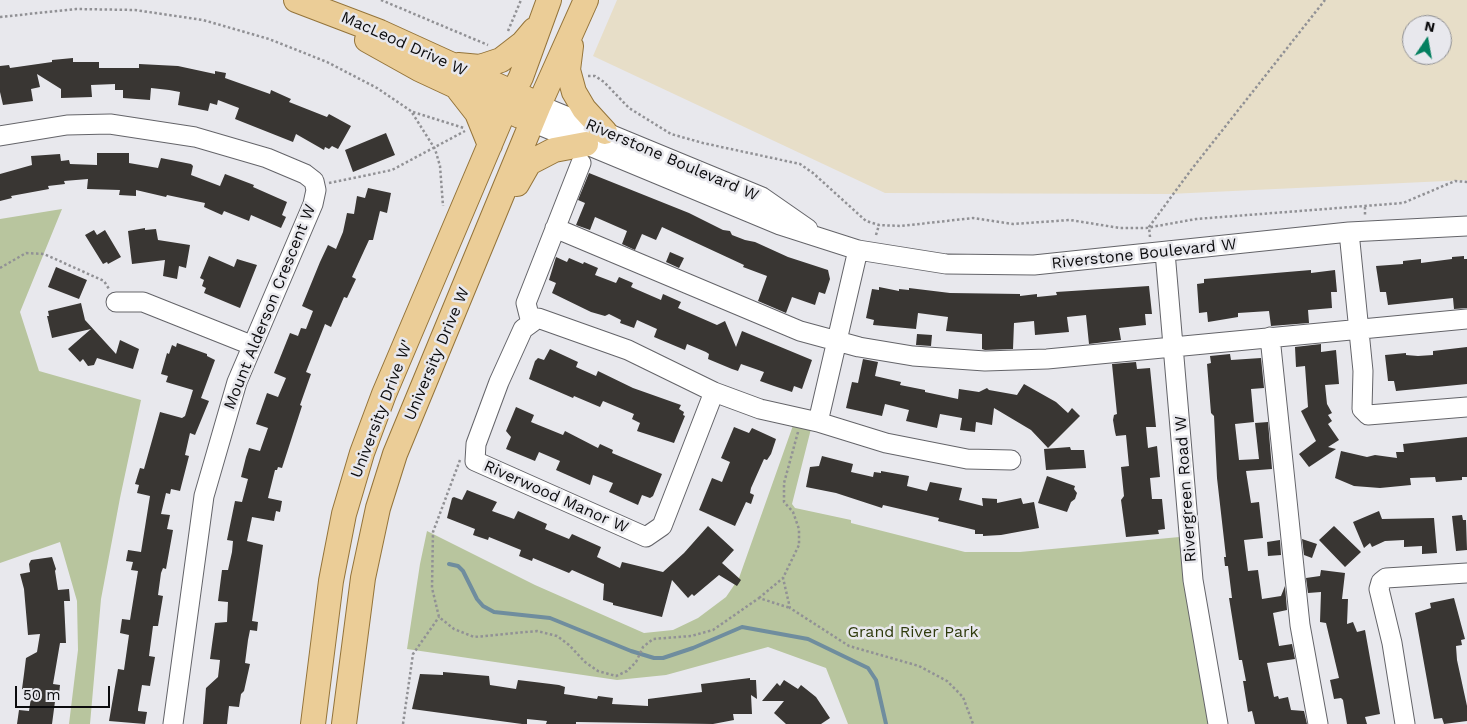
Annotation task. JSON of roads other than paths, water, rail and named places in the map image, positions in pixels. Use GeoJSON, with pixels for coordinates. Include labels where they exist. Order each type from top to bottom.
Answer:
{"type":"FeatureCollection","features":[{"type":"Feature","properties":{"kind":"main road"},"geometry":{"type":"LineString","coordinates":[[296,0],[322,9]]}},
{"type":"Feature","properties":{"kind":"main road"},"geometry":{"type":"LineString","coordinates":[[428,372],[442,318],[566,0]]}},
{"type":"Feature","properties":{"kind":"main road","name":"University Drive W"},"geometry":{"type":"LineString","coordinates":[[344,724],[363,578],[378,508],[395,454],[468,278],[523,107],[575,25],[586,0]]}},
{"type":"Feature","properties":{"kind":"main road"},"geometry":{"type":"LineString","coordinates":[[449,63],[480,68],[501,60],[523,43],[547,6]]}},
{"type":"Feature","properties":{"kind":"main road","name":"University Drive W"},"geometry":{"type":"LineString","coordinates":[[523,107],[521,77],[547,6]]}},
{"type":"Feature","properties":{"kind":"main road","name":"MacLeod Drive W"},"geometry":{"type":"LineString","coordinates":[[322,9],[380,32],[449,63],[523,107]]}},
{"type":"Feature","properties":{"kind":"main road","name":"MacLeod Drive W"},"geometry":{"type":"LineString","coordinates":[[322,9],[386,52],[456,86],[523,107]]}},
{"type":"Feature","properties":{"kind":"main road"},"geometry":{"type":"LineString","coordinates":[[468,278],[529,163],[554,150],[591,147],[584,109],[574,92],[568,70],[575,25]]}},
{"type":"Feature","properties":{"kind":"main road"},"geometry":{"type":"LineString","coordinates":[[456,86],[477,113],[490,145]]}},
{"type":"Feature","properties":{"kind":"main road","name":"University Drive W'"},"geometry":{"type":"LineString","coordinates":[[313,724],[331,581],[344,514],[362,453],[384,394],[490,145],[523,107]]}},
{"type":"Feature","properties":{"kind":"street","name":"Riverstone Boulevard W"},"geometry":{"type":"LineString","coordinates":[[523,107],[591,147],[762,197],[824,240],[858,250],[906,260],[989,266],[1088,261],[1349,232],[1467,226]]}},
{"type":"Feature","properties":{"kind":"street","name":"Mount Alderson Crescent W"},"geometry":{"type":"LineString","coordinates":[[0,136],[67,125],[110,124],[196,137],[267,158],[305,174],[314,181],[313,204],[251,344],[224,420],[204,496],[173,724]]}},
{"type":"Feature","properties":{"kind":"street"},"geometry":{"type":"LineString","coordinates":[[591,147],[526,303],[531,324],[538,318],[628,350],[714,392],[760,408],[886,444],[967,459],[1011,460]]}},
{"type":"Feature","properties":{"kind":"street"},"geometry":{"type":"LineString","coordinates":[[556,228],[800,331],[837,341],[912,356],[986,361],[1047,359],[1467,319]]}},
{"type":"Feature","properties":{"kind":"street"},"geometry":{"type":"LineString","coordinates":[[1349,232],[1363,371],[1362,409],[1368,415],[1467,408]]}},
{"type":"Feature","properties":{"kind":"street"},"geometry":{"type":"LineString","coordinates":[[810,421],[837,341],[858,250]]}},
{"type":"Feature","properties":{"kind":"street","name":"Rivergreen Road W"},"geometry":{"type":"LineString","coordinates":[[1165,252],[1193,580],[1218,724]]}},
{"type":"Feature","properties":{"kind":"street"},"geometry":{"type":"LineString","coordinates":[[116,302],[143,302],[251,344]]}},
{"type":"Feature","properties":{"kind":"street","name":"Riverwood Manor W"},"geometry":{"type":"LineString","coordinates":[[531,324],[523,329],[499,382],[476,444],[474,462],[646,537],[662,526],[714,392]]}},
{"type":"Feature","properties":{"kind":"street"},"geometry":{"type":"LineString","coordinates":[[1270,338],[1296,596],[1318,724]]}},
{"type":"Feature","properties":{"kind":"street"},"geometry":{"type":"LineString","coordinates":[[1405,724],[1392,643],[1379,589],[1380,582],[1386,578],[1467,572]]}},
{"type":"Feature","properties":{"kind":"waterway"},"geometry":{"type":"LineString","coordinates":[[449,564],[458,566],[463,571],[477,599],[483,606],[494,612],[550,618],[631,651],[654,658],[663,658],[693,648],[742,627],[808,639],[868,668],[876,680],[886,724]]}},
{"type":"Feature","properties":{"kind":"park label","name":"Grand River Park"},"geometry":{"type":"Point","coordinates":[913,632]}}]}
